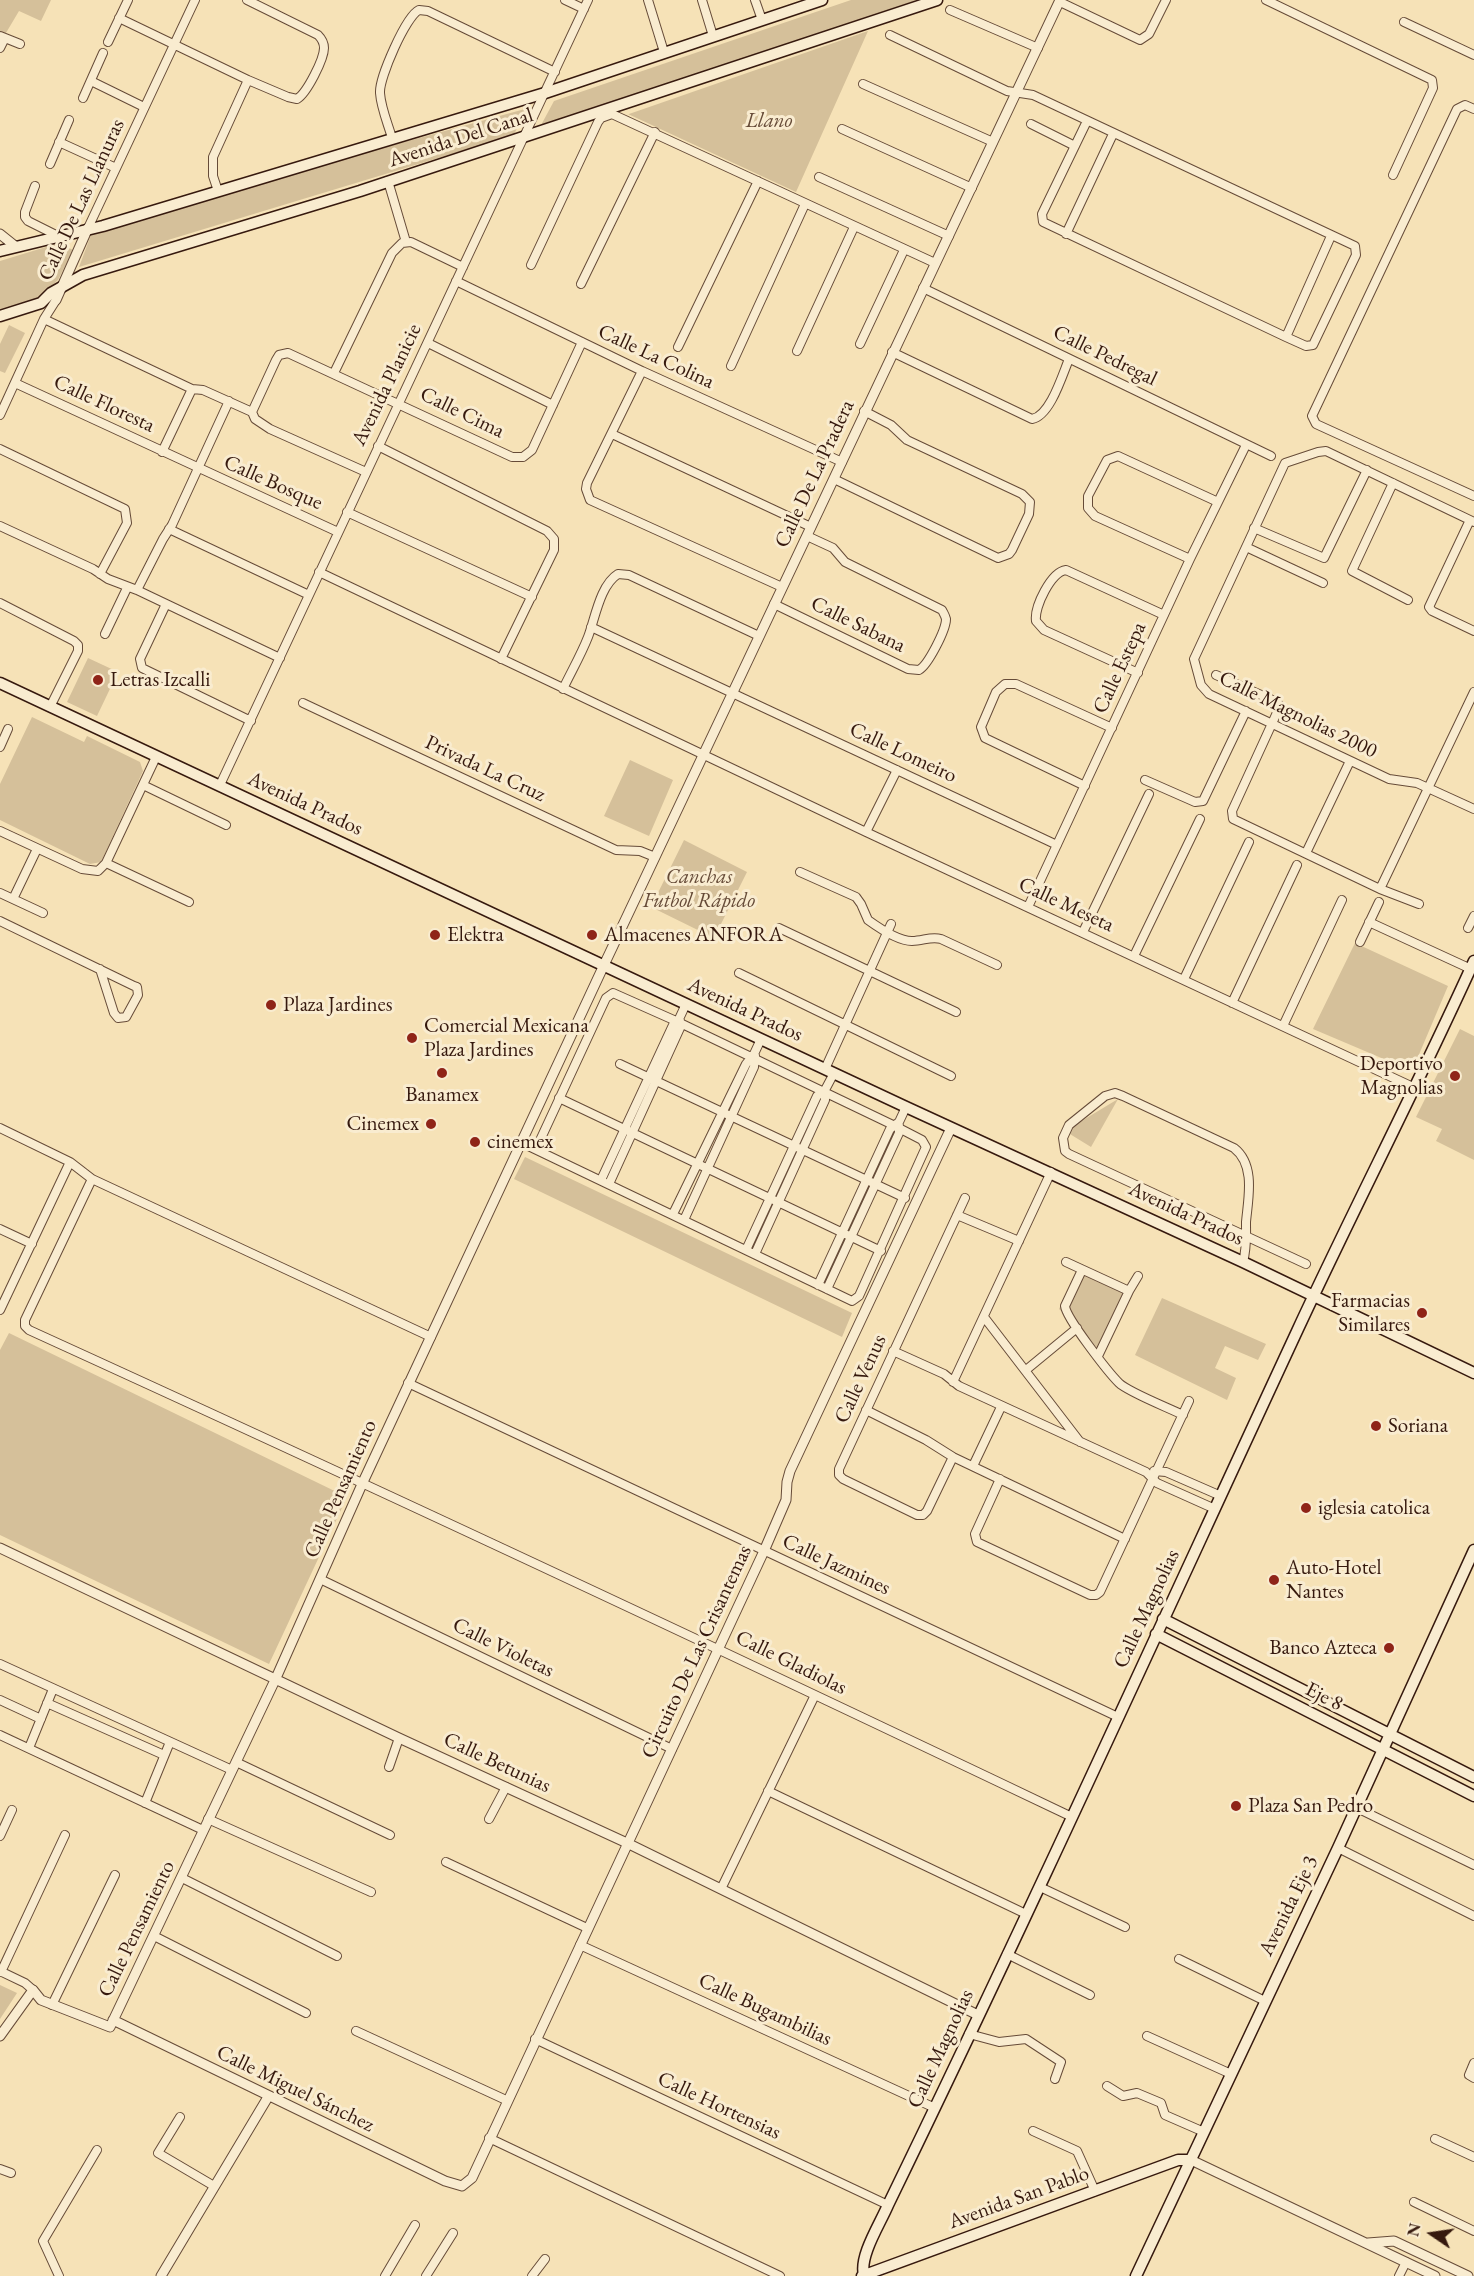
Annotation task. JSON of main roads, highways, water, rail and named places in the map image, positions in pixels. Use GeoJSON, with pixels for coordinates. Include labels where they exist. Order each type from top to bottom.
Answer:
{"type":"FeatureCollection","features":[{"type":"Feature","properties":{"kind":"main road","name":"Avenida Del Canal"},"geometry":{"type":"LineString","coordinates":[[0,251],[104,226],[545,93],[809,2],[822,0]]}},
{"type":"Feature","properties":{"kind":"main road","name":"Avenida Del Canal"},"geometry":{"type":"LineString","coordinates":[[0,316],[41,303],[63,285],[83,275],[332,200],[937,0]]}},
{"type":"Feature","properties":{"kind":"main road","name":"Avenida Prados"},"geometry":{"type":"LineString","coordinates":[[0,683],[951,1128],[1051,1172],[1474,1372]]}},
{"type":"Feature","properties":{"kind":"main road","name":"Calle Magnolias"},"geometry":{"type":"LineString","coordinates":[[863,2276],[864,2257],[888,2205],[1040,1887],[1314,1295],[1472,965]]}},
{"type":"Feature","properties":{"kind":"main road","name":"Avenida Eje 3"},"geometry":{"type":"LineString","coordinates":[[1136,2276],[1472,1562],[1474,1550]]}},
{"type":"Feature","properties":{"kind":"main road","name":"Eje 8"},"geometry":{"type":"LineString","coordinates":[[1163,1619],[1474,1777]]}},
{"type":"Feature","properties":{"kind":"main road","name":"Eje 8"},"geometry":{"type":"LineString","coordinates":[[1156,1634],[1474,1796]]}},
{"type":"Feature","properties":{"kind":"main road","name":"Avenida San Pablo"},"geometry":{"type":"LineString","coordinates":[[863,2276],[888,2271],[1178,2160],[1191,2160]]}},
{"type":"Feature","properties":{"kind":"place","name":"Letras Izcalli"},"geometry":{"type":"Point","coordinates":[98,680]}},
{"type":"Feature","properties":{"kind":"place","name":"Elektra"},"geometry":{"type":"Point","coordinates":[435,935]}},
{"type":"Feature","properties":{"kind":"place","name":"Almacenes ANFORA"},"geometry":{"type":"Point","coordinates":[592,935]}},
{"type":"Feature","properties":{"kind":"place","name":"Plaza Jardines"},"geometry":{"type":"Point","coordinates":[271,1005]}},
{"type":"Feature","properties":{"kind":"place","name":"Comercial Mexicana Plaza Jardines"},"geometry":{"type":"Point","coordinates":[412,1038]}},
{"type":"Feature","properties":{"kind":"place","name":"Banamex"},"geometry":{"type":"Point","coordinates":[442,1073]}},
{"type":"Feature","properties":{"kind":"place","name":"Deportivo Magnolias"},"geometry":{"type":"Point","coordinates":[1455,1076]}},
{"type":"Feature","properties":{"kind":"place","name":"Cinemex"},"geometry":{"type":"Point","coordinates":[431,1124]}},
{"type":"Feature","properties":{"kind":"place","name":"cinemex"},"geometry":{"type":"Point","coordinates":[475,1142]}},
{"type":"Feature","properties":{"kind":"place","name":"Farmacias Similares"},"geometry":{"type":"Point","coordinates":[1422,1313]}},
{"type":"Feature","properties":{"kind":"place","name":"Soriana"},"geometry":{"type":"Point","coordinates":[1376,1426]}},
{"type":"Feature","properties":{"kind":"place","name":"iglesia catolica"},"geometry":{"type":"Point","coordinates":[1306,1508]}},
{"type":"Feature","properties":{"kind":"place","name":"Auto-Hotel Nantes"},"geometry":{"type":"Point","coordinates":[1274,1580]}},
{"type":"Feature","properties":{"kind":"place","name":"Banco Azteca"},"geometry":{"type":"Point","coordinates":[1389,1648]}},
{"type":"Feature","properties":{"kind":"place","name":"Plaza San Pedro"},"geometry":{"type":"Point","coordinates":[1236,1806]}},
{"type":"Feature","properties":{"kind":"park label","name":"Llano"},"geometry":{"type":"Point","coordinates":[769,121]}},
{"type":"Feature","properties":{"kind":"park label","name":"Canchas Futbol Rápido"},"geometry":{"type":"Point","coordinates":[699,889]}}]}
